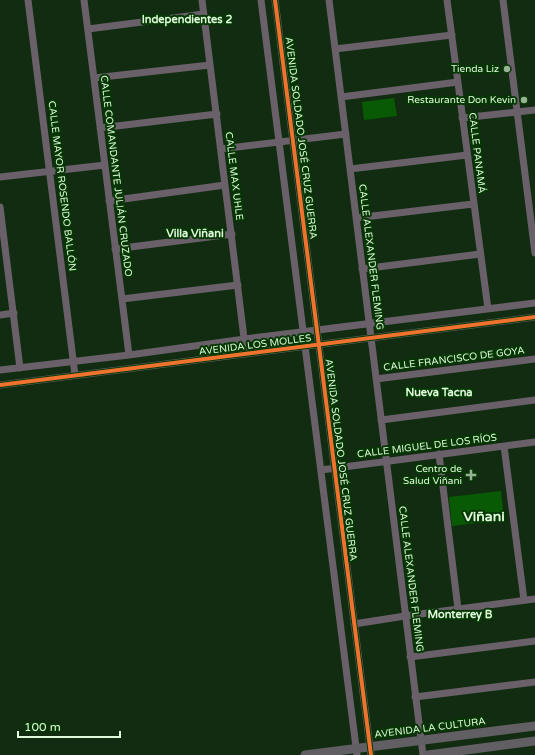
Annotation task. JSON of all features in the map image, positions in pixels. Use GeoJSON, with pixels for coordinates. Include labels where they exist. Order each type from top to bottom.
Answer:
{"type":"FeatureCollection","features":[{"type":"Feature","properties":{"kind":"main road","name":"AVENIDA LA CULTURA"},"geometry":{"type":"LineString","coordinates":[[305,755],[370,751],[421,740],[535,726]]}},
{"type":"Feature","properties":{"kind":"main road"},"geometry":{"type":"LineString","coordinates":[[428,755],[535,741]]}},
{"type":"Feature","properties":{"kind":"street","name":"CALLE MAYOR ROSENDO BALLÓN"},"geometry":{"type":"LineString","coordinates":[[28,0],[75,375]]}},
{"type":"Feature","properties":{"kind":"street","name":"CALLE COMANDANTE JULIÁN CRUZADO"},"geometry":{"type":"LineString","coordinates":[[84,0],[129,355]]}},
{"type":"Feature","properties":{"kind":"street","name":"CALLE MAX UHLE"},"geometry":{"type":"LineString","coordinates":[[202,0],[246,354]]}},
{"type":"Feature","properties":{"kind":"street","name":"AVENIDA SOLDADO JOSÉ CRUZ GUERRA"},"geometry":{"type":"LineString","coordinates":[[261,0],[356,752]]}},
{"type":"Feature","properties":{"kind":"street","name":"AVENIDA SOLDADO JOSÉ CRUZ GUERRA"},"geometry":{"type":"LineString","coordinates":[[275,0],[370,751]]}},
{"type":"Feature","properties":{"kind":"street","name":"CALLE ALEXANDER FLEMING"},"geometry":{"type":"LineString","coordinates":[[329,0],[422,755]]}},
{"type":"Feature","properties":{"kind":"street","name":"CALLE PANAMÁ"},"geometry":{"type":"LineString","coordinates":[[447,0],[488,309]]}},
{"type":"Feature","properties":{"kind":"street"},"geometry":{"type":"LineString","coordinates":[[503,0],[535,253]]}},
{"type":"Feature","properties":{"kind":"street"},"geometry":{"type":"LineString","coordinates":[[88,29],[204,14]]}},
{"type":"Feature","properties":{"kind":"street"},"geometry":{"type":"LineString","coordinates":[[335,49],[452,35]]}},
{"type":"Feature","properties":{"kind":"street"},"geometry":{"type":"LineString","coordinates":[[94,78],[210,65]]}},
{"type":"Feature","properties":{"kind":"street"},"geometry":{"type":"LineString","coordinates":[[341,97],[458,82]]}},
{"type":"Feature","properties":{"kind":"street"},"geometry":{"type":"LineString","coordinates":[[462,118],[535,110]]}},
{"type":"Feature","properties":{"kind":"street"},"geometry":{"type":"LineString","coordinates":[[100,128],[217,114]]}},
{"type":"Feature","properties":{"kind":"street"},"geometry":{"type":"LineString","coordinates":[[221,149],[346,134]]}},
{"type":"Feature","properties":{"kind":"street"},"geometry":{"type":"LineString","coordinates":[[350,169],[467,154]]}},
{"type":"Feature","properties":{"kind":"street"},"geometry":{"type":"LineString","coordinates":[[0,177],[105,165]]}},
{"type":"Feature","properties":{"kind":"street"},"geometry":{"type":"LineString","coordinates":[[109,201],[225,185]]}},
{"type":"Feature","properties":{"kind":"street"},"geometry":{"type":"LineString","coordinates":[[356,218],[473,204]]}},
{"type":"Feature","properties":{"kind":"street"},"geometry":{"type":"LineString","coordinates":[[0,211],[4,263],[14,313],[20,368]]}},
{"type":"Feature","properties":{"kind":"street"},"geometry":{"type":"LineString","coordinates":[[116,249],[232,234]]}},
{"type":"Feature","properties":{"kind":"street"},"geometry":{"type":"LineString","coordinates":[[362,269],[480,254]]}},
{"type":"Feature","properties":{"kind":"street"},"geometry":{"type":"LineString","coordinates":[[122,299],[238,285]]}},
{"type":"Feature","properties":{"kind":"street","name":"AVENIDA LOS MOLLES"},"geometry":{"type":"LineString","coordinates":[[0,370],[74,362],[535,303]]}},
{"type":"Feature","properties":{"kind":"street"},"geometry":{"type":"LineString","coordinates":[[0,315],[14,313]]}},
{"type":"Feature","properties":{"kind":"street","name":"AVENIDA LOS MOLLES"},"geometry":{"type":"LineString","coordinates":[[0,385],[535,317]]}},
{"type":"Feature","properties":{"kind":"street","name":"CALLE FRANCISCO DE GOYA"},"geometry":{"type":"LineString","coordinates":[[376,379],[535,359]]}},
{"type":"Feature","properties":{"kind":"street"},"geometry":{"type":"LineString","coordinates":[[381,420],[535,400]]}},
{"type":"Feature","properties":{"kind":"street","name":"CALLE MIGUEL DE LOS RÍOS"},"geometry":{"type":"LineString","coordinates":[[321,470],[535,442]]}},
{"type":"Feature","properties":{"kind":"street"},"geometry":{"type":"LineString","coordinates":[[504,446],[524,600]]}},
{"type":"Feature","properties":{"kind":"street"},"geometry":{"type":"LineString","coordinates":[[439,454],[458,609]]}},
{"type":"Feature","properties":{"kind":"street"},"geometry":{"type":"LineString","coordinates":[[354,624],[535,599]]}},
{"type":"Feature","properties":{"kind":"street"},"geometry":{"type":"LineString","coordinates":[[410,657],[535,641]]}},
{"type":"Feature","properties":{"kind":"street"},"geometry":{"type":"LineString","coordinates":[[415,697],[535,682]]}},
{"type":"Feature","properties":{"kind":"green space"},"geometry":{"type":"Polygon","coordinates":[[[394,98],[397,116],[364,120],[362,102],[394,98]]]}},
{"type":"Feature","properties":{"kind":"green space"},"geometry":{"type":"Polygon","coordinates":[[[501,491],[504,520],[452,526],[449,497],[501,491]]]}},
{"type":"Feature","properties":{"kind":"cycle path"},"geometry":{"type":"LineString","coordinates":[[275,0],[371,755]]}},
{"type":"Feature","properties":{"kind":"cycle path"},"geometry":{"type":"LineString","coordinates":[[0,385],[535,317]]}},
{"type":"Feature","properties":{"kind":"place","name":"Tienda Liz"},"geometry":{"type":"Point","coordinates":[507,69]}},
{"type":"Feature","properties":{"kind":"place","name":"Restaurante Don Kevin"},"geometry":{"type":"Point","coordinates":[524,100]}},
{"type":"Feature","properties":{"kind":"place","name":"Centro de Salud Viñani"},"geometry":{"type":"Point","coordinates":[471,475]}},
{"type":"Feature","properties":{"kind":"district","name":"Independientes 2"},"geometry":{"type":"Point","coordinates":[187,19]}},
{"type":"Feature","properties":{"kind":"district","name":"Villa Viñani"},"geometry":{"type":"Point","coordinates":[195,233]}},
{"type":"Feature","properties":{"kind":"district","name":"Nueva Tacna"},"geometry":{"type":"Point","coordinates":[439,392]}},
{"type":"Feature","properties":{"kind":"district","name":"Viñani"},"geometry":{"type":"Point","coordinates":[484,516]}},
{"type":"Feature","properties":{"kind":"district","name":"Monterrey B"},"geometry":{"type":"Point","coordinates":[460,614]}}]}
